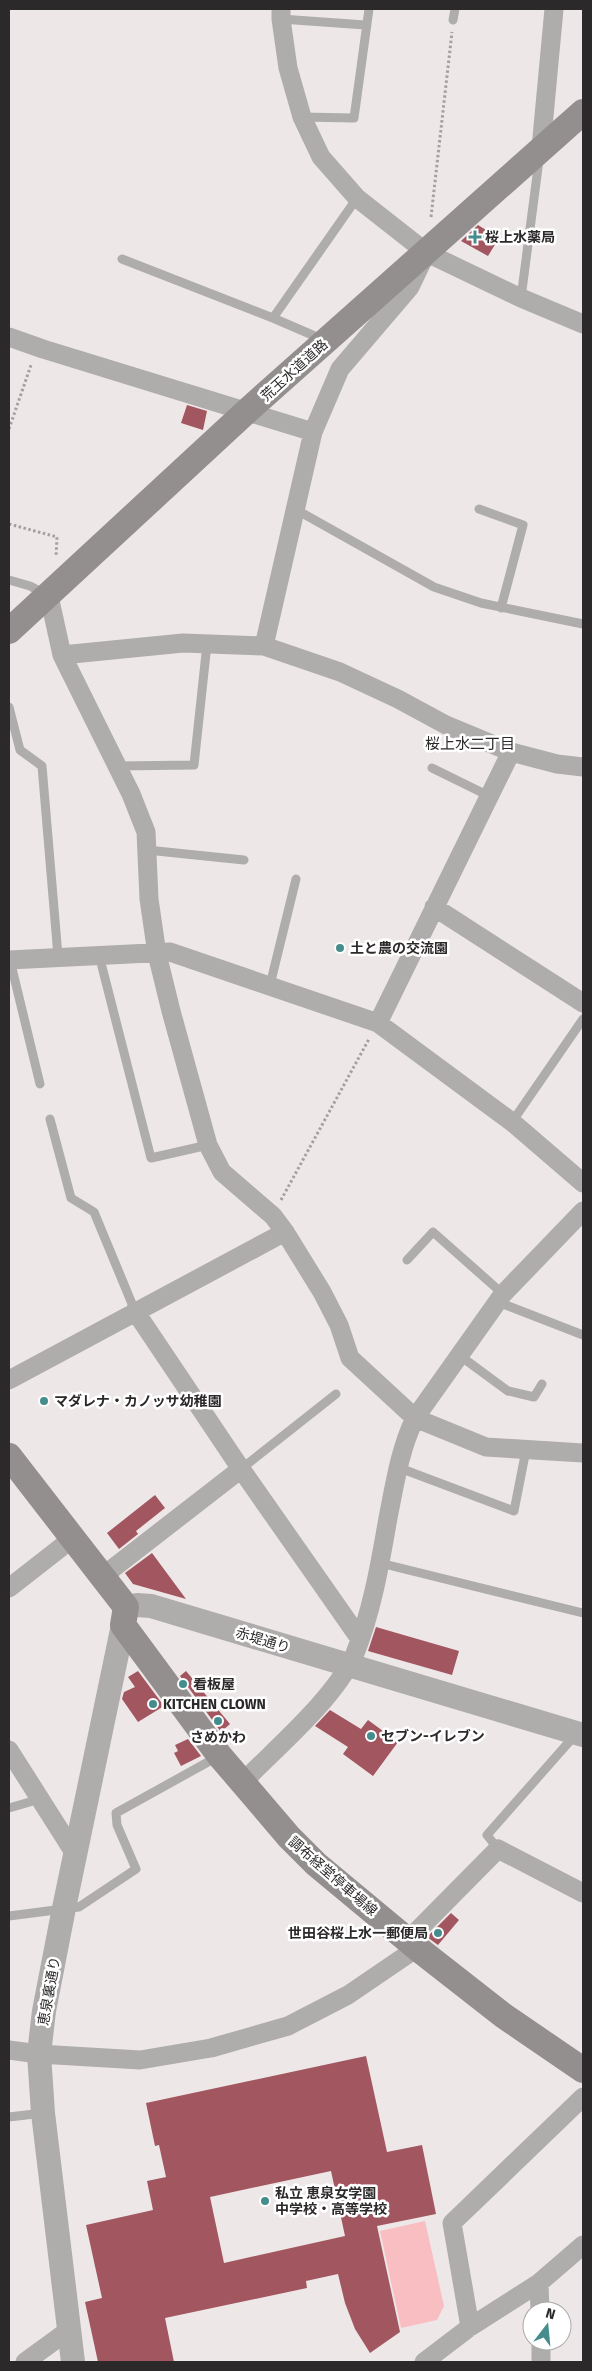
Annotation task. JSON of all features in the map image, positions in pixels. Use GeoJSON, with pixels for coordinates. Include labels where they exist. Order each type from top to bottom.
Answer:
{"type":"FeatureCollection","features":[{"type":"Feature","properties":{"kind":"main road","name":"荒玉水道道路"},"geometry":{"type":"LineString","coordinates":[[9,631],[247,411],[427,253],[583,112]]}},
{"type":"Feature","properties":{"kind":"main road"},"geometry":{"type":"LineString","coordinates":[[9,1456],[103,1576],[124,1616]]}},
{"type":"Feature","properties":{"kind":"main road","name":"調布経堂停車場線"},"geometry":{"type":"LineString","coordinates":[[124,1616],[219,1755],[289,1837],[316,1864],[412,1944],[504,2016],[583,2070]]}},
{"type":"Feature","properties":{"kind":"street"},"geometry":{"type":"LineString","coordinates":[[541,148],[554,9]]}},
{"type":"Feature","properties":{"kind":"street"},"geometry":{"type":"LineString","coordinates":[[281,14],[288,68],[302,116],[321,157],[357,198],[427,253],[521,298],[583,324]]}},
{"type":"Feature","properties":{"kind":"street"},"geometry":{"type":"LineString","coordinates":[[264,646],[313,432],[340,369],[410,287],[427,253]]}},
{"type":"Feature","properties":{"kind":"street"},"geometry":{"type":"LineString","coordinates":[[9,337],[37,348],[313,432]]}},
{"type":"Feature","properties":{"kind":"street"},"geometry":{"type":"LineString","coordinates":[[52,593],[62,655],[117,766],[146,832],[149,900],[157,954],[170,1011],[208,1145],[222,1172],[273,1216],[285,1232],[322,1292],[339,1325],[350,1358],[415,1418],[486,1447],[583,1453]]}},
{"type":"Feature","properties":{"kind":"street"},"geometry":{"type":"LineString","coordinates":[[62,655],[183,643],[264,646],[340,672],[398,699],[446,725],[512,752],[557,764],[583,767]]}},
{"type":"Feature","properties":{"kind":"street"},"geometry":{"type":"LineString","coordinates":[[378,1023],[512,752]]}},
{"type":"Feature","properties":{"kind":"street"},"geometry":{"type":"LineString","coordinates":[[434,908],[583,1003]]}},
{"type":"Feature","properties":{"kind":"street"},"geometry":{"type":"LineString","coordinates":[[9,960],[58,956],[157,954],[170,952],[378,1023],[512,1122],[583,1183]]}},
{"type":"Feature","properties":{"kind":"street"},"geometry":{"type":"LineString","coordinates":[[242,1783],[320,1703],[349,1666],[360,1639],[380,1563],[398,1467],[406,1436],[415,1418],[500,1298],[582,1215]]}},
{"type":"Feature","properties":{"kind":"street"},"geometry":{"type":"LineString","coordinates":[[9,1380],[285,1232]]}},
{"type":"Feature","properties":{"kind":"street"},"geometry":{"type":"LineString","coordinates":[[135,1311],[241,1469],[360,1639]]}},
{"type":"Feature","properties":{"kind":"street"},"geometry":{"type":"LineString","coordinates":[[103,1576],[241,1469]]}},
{"type":"Feature","properties":{"kind":"street"},"geometry":{"type":"LineString","coordinates":[[9,1588],[73,1538]]}},
{"type":"Feature","properties":{"kind":"street","name":"赤堤通り"},"geometry":{"type":"LineString","coordinates":[[124,1616],[137,1605],[150,1606],[580,1734]]}},
{"type":"Feature","properties":{"kind":"street","name":"恵泉裏通り"},"geometry":{"type":"LineString","coordinates":[[73,2362],[43,2113],[39,2054],[44,2011],[124,1616]]}},
{"type":"Feature","properties":{"kind":"street"},"geometry":{"type":"LineString","coordinates":[[9,1750],[76,1854]]}},
{"type":"Feature","properties":{"kind":"street"},"geometry":{"type":"LineString","coordinates":[[9,2050],[39,2054],[140,2060],[220,2045],[288,2026],[348,1995],[412,1944],[498,1849],[583,1893]]}},
{"type":"Feature","properties":{"kind":"street"},"geometry":{"type":"LineString","coordinates":[[470,2327],[452,2224],[583,2097]]}},
{"type":"Feature","properties":{"kind":"street"},"geometry":{"type":"LineString","coordinates":[[424,2362],[470,2327],[539,2283],[583,2245]]}},
{"type":"Feature","properties":{"kind":"street"},"geometry":{"type":"LineString","coordinates":[[539,2283],[540,2301]]}},
{"type":"Feature","properties":{"kind":"street"},"geometry":{"type":"LineString","coordinates":[[25,2362],[69,2330]]}},
{"type":"Feature","properties":{"kind":"lane"},"geometry":{"type":"LineString","coordinates":[[302,116],[354,118],[365,25],[369,9]]}},
{"type":"Feature","properties":{"kind":"lane"},"geometry":{"type":"LineString","coordinates":[[453,20],[454,9]]}},
{"type":"Feature","properties":{"kind":"lane"},"geometry":{"type":"LineString","coordinates":[[281,14],[365,25]]}},
{"type":"Feature","properties":{"kind":"lane"},"geometry":{"type":"LineString","coordinates":[[521,298],[541,148]]}},
{"type":"Feature","properties":{"kind":"lane"},"geometry":{"type":"LineString","coordinates":[[273,318],[357,198]]}},
{"type":"Feature","properties":{"kind":"lane"},"geometry":{"type":"LineString","coordinates":[[122,259],[327,341]]}},
{"type":"Feature","properties":{"kind":"lane"},"geometry":{"type":"LineString","coordinates":[[295,509],[434,587],[500,608],[583,624]]}},
{"type":"Feature","properties":{"kind":"lane"},"geometry":{"type":"LineString","coordinates":[[479,509],[523,525],[500,608]]}},
{"type":"Feature","properties":{"kind":"lane"},"geometry":{"type":"LineString","coordinates":[[9,580],[52,593]]}},
{"type":"Feature","properties":{"kind":"lane"},"geometry":{"type":"LineString","coordinates":[[117,766],[194,765],[207,644]]}},
{"type":"Feature","properties":{"kind":"lane"},"geometry":{"type":"LineString","coordinates":[[9,708],[20,750],[42,766],[58,956]]}},
{"type":"Feature","properties":{"kind":"lane"},"geometry":{"type":"LineString","coordinates":[[432,768],[490,796]]}},
{"type":"Feature","properties":{"kind":"lane"},"geometry":{"type":"LineString","coordinates":[[147,850],[244,860]]}},
{"type":"Feature","properties":{"kind":"lane"},"geometry":{"type":"LineString","coordinates":[[270,985],[296,879]]}},
{"type":"Feature","properties":{"kind":"lane"},"geometry":{"type":"LineString","coordinates":[[99,955],[151,1158],[208,1145]]}},
{"type":"Feature","properties":{"kind":"lane"},"geometry":{"type":"LineString","coordinates":[[9,960],[40,1084]]}},
{"type":"Feature","properties":{"kind":"lane"},"geometry":{"type":"LineString","coordinates":[[512,1122],[583,1019]]}},
{"type":"Feature","properties":{"kind":"lane"},"geometry":{"type":"LineString","coordinates":[[50,1119],[71,1198],[94,1212],[135,1311]]}},
{"type":"Feature","properties":{"kind":"lane"},"geometry":{"type":"LineString","coordinates":[[407,1260],[433,1232],[500,1298],[583,1335]]}},
{"type":"Feature","properties":{"kind":"lane"},"geometry":{"type":"LineString","coordinates":[[459,1355],[508,1391],[534,1397],[542,1384]]}},
{"type":"Feature","properties":{"kind":"lane"},"geometry":{"type":"LineString","coordinates":[[241,1469],[336,1394]]}},
{"type":"Feature","properties":{"kind":"lane"},"geometry":{"type":"LineString","coordinates":[[398,1467],[514,1511],[526,1450]]}},
{"type":"Feature","properties":{"kind":"lane"},"geometry":{"type":"LineString","coordinates":[[380,1563],[583,1613]]}},
{"type":"Feature","properties":{"kind":"lane"},"geometry":{"type":"LineString","coordinates":[[498,1849],[487,1836],[580,1734]]}},
{"type":"Feature","properties":{"kind":"lane"},"geometry":{"type":"LineString","coordinates":[[9,1916],[79,1907],[136,1869],[117,1825],[116,1813],[219,1755]]}},
{"type":"Feature","properties":{"kind":"lane"},"geometry":{"type":"LineString","coordinates":[[9,1808],[40,1799]]}},
{"type":"Feature","properties":{"kind":"lane"},"geometry":{"type":"LineString","coordinates":[[9,2117],[43,2113]]}},
{"type":"Feature","properties":{"kind":"path"},"geometry":{"type":"LineString","coordinates":[[427,253],[453,20]]}},
{"type":"Feature","properties":{"kind":"path"},"geometry":{"type":"LineString","coordinates":[[9,429],[37,348]]}},
{"type":"Feature","properties":{"kind":"path"},"geometry":{"type":"LineString","coordinates":[[9,524],[57,538],[52,593]]}},
{"type":"Feature","properties":{"kind":"path"},"geometry":{"type":"LineString","coordinates":[[273,1216],[378,1023]]}},
{"type":"Feature","properties":{"kind":"shaded area"},"geometry":{"type":"Polygon","coordinates":[[[425,2221],[444,2306],[437,2320],[401,2328],[380,2231],[425,2221]]]}},
{"type":"Feature","properties":{"kind":"building"},"geometry":{"type":"Polygon","coordinates":[[[478,225],[499,238],[488,256],[461,241],[478,225]]]}},
{"type":"Feature","properties":{"kind":"building"},"geometry":{"type":"Polygon","coordinates":[[[187,405],[207,411],[203,430],[181,423],[187,405]]]}},
{"type":"Feature","properties":{"kind":"building"},"geometry":{"type":"Polygon","coordinates":[[[155,1495],[165,1508],[136,1531],[138,1534],[119,1549],[107,1533],[155,1495]]]}},
{"type":"Feature","properties":{"kind":"building"},"geometry":{"type":"Polygon","coordinates":[[[152,1553],[186,1599],[133,1584],[125,1573],[152,1553]]]}},
{"type":"Feature","properties":{"kind":"building"},"geometry":{"type":"Polygon","coordinates":[[[376,1627],[459,1651],[452,1675],[368,1651],[376,1627]]]}},
{"type":"Feature","properties":{"kind":"building"},"geometry":{"type":"Polygon","coordinates":[[[138,1671],[164,1706],[138,1722],[122,1699],[124,1692],[135,1687],[128,1677],[138,1671]]]}},
{"type":"Feature","properties":{"kind":"building"},"geometry":{"type":"Polygon","coordinates":[[[186,1671],[230,1724],[221,1732],[180,1676],[186,1671]]]}},
{"type":"Feature","properties":{"kind":"building"},"geometry":{"type":"Polygon","coordinates":[[[330,1710],[361,1729],[368,1720],[398,1742],[373,1776],[343,1754],[348,1747],[315,1726],[330,1710]]]}},
{"type":"Feature","properties":{"kind":"building"},"geometry":{"type":"Polygon","coordinates":[[[188,1739],[201,1756],[181,1766],[174,1753],[178,1751],[175,1745],[188,1739]]]}},
{"type":"Feature","properties":{"kind":"building"},"geometry":{"type":"Polygon","coordinates":[[[451,1913],[459,1920],[438,1945],[427,1937],[451,1913]]]}},
{"type":"Feature","properties":{"kind":"building"},"geometry":{"type":"Polygon","coordinates":[[[366,2056],[387,2152],[422,2145],[436,2214],[377,2226],[400,2332],[370,2353],[355,2329],[345,2303],[338,2274],[306,2281],[307,2288],[165,2318],[174,2362],[98,2362],[85,2302],[102,2298],[86,2225],[153,2210],[147,2181],[166,2177],[159,2145],[155,2146],[146,2103],[366,2056]],[[331,2171],[210,2197],[224,2263],[345,2236],[331,2171]]]}},
{"type":"Feature","properties":{"kind":"place","name":"桜上水薬局"},"geometry":{"type":"Point","coordinates":[475,237]}},
{"type":"Feature","properties":{"kind":"place","name":"土と農の交流園"},"geometry":{"type":"Point","coordinates":[340,948]}},
{"type":"Feature","properties":{"kind":"place","name":"マダレナ・カノッサ幼稚園"},"geometry":{"type":"Point","coordinates":[44,1401]}},
{"type":"Feature","properties":{"kind":"place","name":"看板屋"},"geometry":{"type":"Point","coordinates":[183,1684]}},
{"type":"Feature","properties":{"kind":"place","name":"KITCHEN CLOWN"},"geometry":{"type":"Point","coordinates":[153,1704]}},
{"type":"Feature","properties":{"kind":"place","name":"さめかわ"},"geometry":{"type":"Point","coordinates":[218,1721]}},
{"type":"Feature","properties":{"kind":"place","name":"セブン-イレブン"},"geometry":{"type":"Point","coordinates":[371,1736]}},
{"type":"Feature","properties":{"kind":"place","name":"世田谷桜上水一郵便局"},"geometry":{"type":"Point","coordinates":[438,1933]}},
{"type":"Feature","properties":{"kind":"place","name":"私立 恵泉女学園 中学校・高等学校"},"geometry":{"type":"Point","coordinates":[265,2201]}},
{"type":"Feature","properties":{"kind":"district","name":"桜上水二丁目"},"geometry":{"type":"Point","coordinates":[470,744]}}]}
